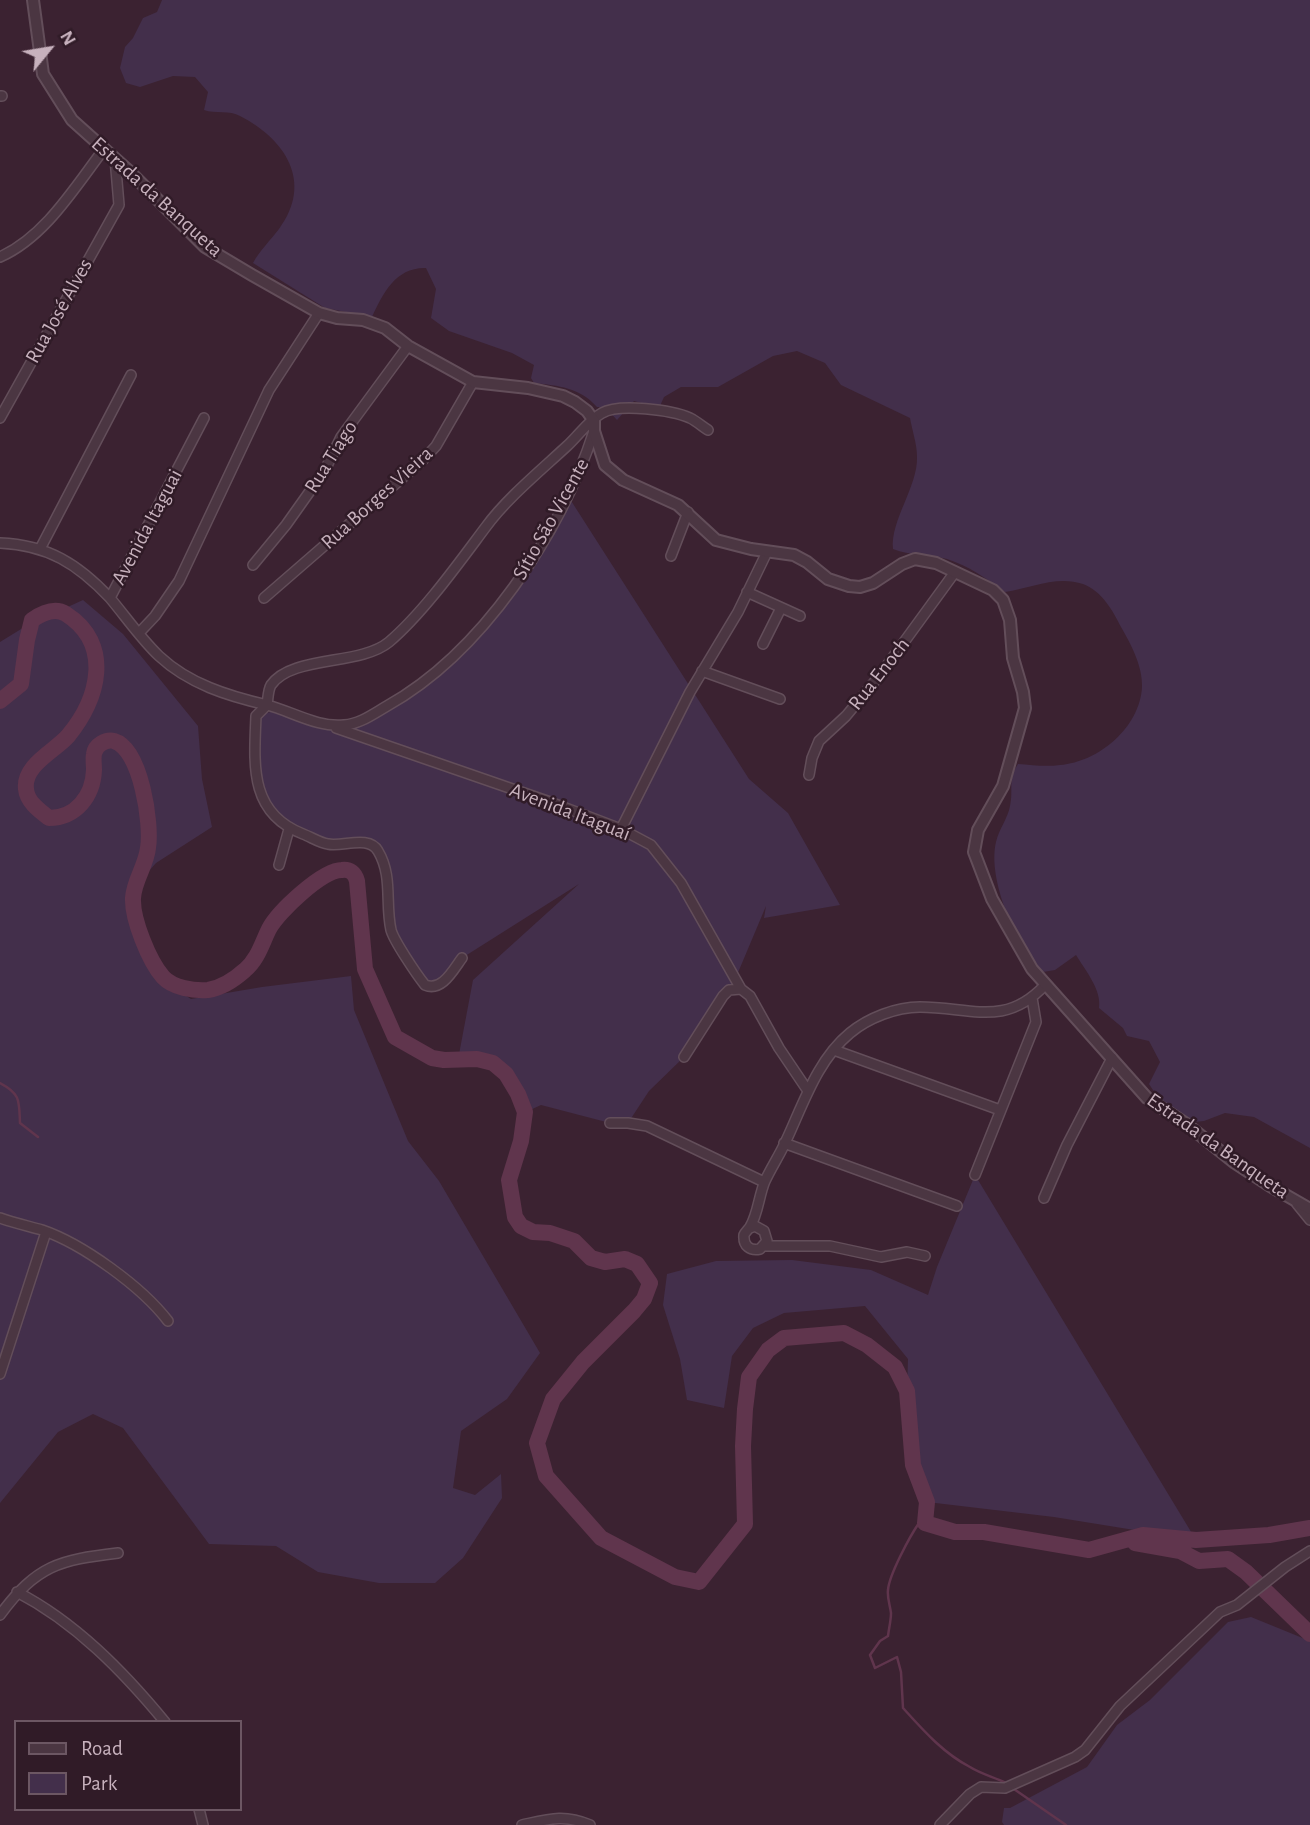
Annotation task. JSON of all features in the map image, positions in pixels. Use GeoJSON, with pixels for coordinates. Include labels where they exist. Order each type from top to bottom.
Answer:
{"type":"FeatureCollection","features":[{"type":"Feature","properties":{"kind":"street","name":"Estrada da Banqueta"},"geometry":{"type":"LineString","coordinates":[[33,0],[43,74],[72,120],[115,158],[205,247],[319,313],[337,318],[363,320],[386,328],[408,346],[473,383],[528,388],[564,396],[575,402],[587,411],[605,465],[617,477],[678,505],[716,540],[767,552],[794,555],[828,579],[849,586],[860,587],[873,583],[902,564],[915,559],[936,563],[993,590],[1003,600],[1010,620],[1013,658],[1025,708],[1003,786],[978,830],[975,852],[988,890],[1006,928],[1045,985],[1147,1098],[1193,1129],[1235,1163],[1310,1209]]}},
{"type":"Feature","properties":{"kind":"street"},"geometry":{"type":"LineString","coordinates":[[0,257],[39,231],[104,149]]}},
{"type":"Feature","properties":{"kind":"street","name":"Rua José Alves"},"geometry":{"type":"LineString","coordinates":[[0,418],[119,205],[115,158]]}},
{"type":"Feature","properties":{"kind":"street"},"geometry":{"type":"LineString","coordinates":[[139,633],[155,616],[179,581],[269,390],[319,313]]}},
{"type":"Feature","properties":{"kind":"street","name":"Rua Tiago"},"geometry":{"type":"LineString","coordinates":[[253,565],[326,471],[341,437],[408,346]]}},
{"type":"Feature","properties":{"kind":"street"},"geometry":{"type":"LineString","coordinates":[[40,549],[131,375]]}},
{"type":"Feature","properties":{"kind":"street","name":"Rua Borges Vieira"},"geometry":{"type":"LineString","coordinates":[[264,598],[423,460],[436,446],[473,383]]}},
{"type":"Feature","properties":{"kind":"street"},"geometry":{"type":"LineString","coordinates":[[462,958],[439,986],[431,988],[425,985],[391,931],[388,876],[377,849],[368,842],[328,844],[289,829],[275,818],[254,774],[256,716],[267,705],[270,686],[279,678],[300,668],[325,661],[363,656],[388,643],[471,550],[486,526],[545,465],[594,426],[601,413],[621,407],[646,409],[689,417],[708,430]]}},
{"type":"Feature","properties":{"kind":"street","name":"Avenida Itaguai"},"geometry":{"type":"LineString","coordinates":[[0,543],[20,544],[62,557],[88,574],[110,598],[204,418]]}},
{"type":"Feature","properties":{"kind":"street","name":"Sítio São Vicente"},"geometry":{"type":"LineString","coordinates":[[267,705],[328,725],[344,725],[360,721],[412,692],[461,650],[525,573],[583,465],[594,426]]}},
{"type":"Feature","properties":{"kind":"street"},"geometry":{"type":"LineString","coordinates":[[671,556],[688,512]]}},
{"type":"Feature","properties":{"kind":"street"},"geometry":{"type":"LineString","coordinates":[[621,829],[767,552]]}},
{"type":"Feature","properties":{"kind":"street","name":"Rua Enoch"},"geometry":{"type":"LineString","coordinates":[[809,775],[819,741],[846,716],[880,675],[955,572]]}},
{"type":"Feature","properties":{"kind":"street"},"geometry":{"type":"LineString","coordinates":[[747,592],[800,616]]}},
{"type":"Feature","properties":{"kind":"street"},"geometry":{"type":"LineString","coordinates":[[110,598],[159,656],[192,680],[267,705]]}},
{"type":"Feature","properties":{"kind":"street"},"geometry":{"type":"LineString","coordinates":[[764,645],[781,608]]}},
{"type":"Feature","properties":{"kind":"street"},"geometry":{"type":"LineString","coordinates":[[702,671],[780,699]]}},
{"type":"Feature","properties":{"kind":"street","name":"Avenida Itaguaí"},"geometry":{"type":"LineString","coordinates":[[328,725],[550,802],[621,829],[651,845],[681,883],[741,989]]}},
{"type":"Feature","properties":{"kind":"street"},"geometry":{"type":"LineString","coordinates":[[279,865],[289,829]]}},
{"type":"Feature","properties":{"kind":"street"},"geometry":{"type":"LineString","coordinates":[[925,1256],[907,1252],[881,1257],[830,1246],[764,1246],[755,1250],[746,1245],[744,1235],[750,1228],[764,1182],[808,1091],[834,1050],[860,1025],[901,1009],[919,1007],[1000,1013],[1018,1007],[1045,985]]}},
{"type":"Feature","properties":{"kind":"street"},"geometry":{"type":"LineString","coordinates":[[684,1057],[723,996],[729,990],[741,989],[750,996],[779,1048],[808,1091]]}},
{"type":"Feature","properties":{"kind":"street"},"geometry":{"type":"LineString","coordinates":[[975,1175],[1036,1021],[1032,998]]}},
{"type":"Feature","properties":{"kind":"street"},"geometry":{"type":"LineString","coordinates":[[834,1050],[1000,1110]]}},
{"type":"Feature","properties":{"kind":"street"},"geometry":{"type":"LineString","coordinates":[[1044,1198],[1067,1145],[1112,1058]]}},
{"type":"Feature","properties":{"kind":"street"},"geometry":{"type":"LineString","coordinates":[[610,1124],[647,1126],[764,1182]]}},
{"type":"Feature","properties":{"kind":"street"},"geometry":{"type":"LineString","coordinates":[[785,1143],[957,1206]]}},
{"type":"Feature","properties":{"kind":"street"},"geometry":{"type":"LineString","coordinates":[[1292,1198],[1310,1220]]}},
{"type":"Feature","properties":{"kind":"street"},"geometry":{"type":"LineString","coordinates":[[0,1218],[46,1231],[73,1244],[124,1278],[155,1304],[168,1321]]}},
{"type":"Feature","properties":{"kind":"street"},"geometry":{"type":"LineString","coordinates":[[750,1228],[755,1226],[764,1231],[767,1236],[764,1246]]}},
{"type":"Feature","properties":{"kind":"street"},"geometry":{"type":"LineString","coordinates":[[0,1374],[46,1231]]}},
{"type":"Feature","properties":{"kind":"street"},"geometry":{"type":"LineString","coordinates":[[940,1825],[970,1794],[981,1787],[1006,1788],[1085,1750],[1120,1706],[1220,1612],[1237,1605],[1272,1576],[1310,1552]]}},
{"type":"Feature","properties":{"kind":"street"},"geometry":{"type":"LineString","coordinates":[[0,1615],[30,1580],[69,1560],[118,1553]]}},
{"type":"Feature","properties":{"kind":"street"},"geometry":{"type":"LineString","coordinates":[[17,1592],[35,1601],[117,1667],[163,1720]]}},
{"type":"Feature","properties":{"kind":"street"},"geometry":{"type":"LineString","coordinates":[[522,1825],[551,1818],[570,1817],[590,1825]]}},
{"type":"Feature","properties":{"kind":"green space"},"geometry":{"type":"Polygon","coordinates":[[[162,0],[1310,0],[1310,1148],[1254,1117],[1225,1113],[1204,1121],[1185,1123],[1165,1105],[1149,1084],[1160,1062],[1149,1041],[1127,1036],[1123,1028],[1099,1008],[1095,987],[1076,955],[1055,970],[1043,972],[1023,946],[1006,911],[994,857],[997,837],[1009,810],[1012,780],[1018,764],[1055,766],[1075,762],[1103,750],[1125,728],[1140,702],[1142,679],[1136,656],[1101,596],[1083,584],[1064,581],[1005,592],[978,573],[955,562],[893,549],[896,527],[916,468],[916,447],[910,418],[841,385],[825,363],[797,351],[773,356],[718,387],[681,387],[664,397],[659,408],[634,401],[617,420],[605,407],[597,407],[576,391],[534,383],[531,378],[534,365],[512,353],[449,331],[431,318],[436,289],[426,268],[406,272],[392,283],[372,317],[325,308],[253,263],[289,212],[294,195],[290,164],[281,149],[256,126],[236,114],[204,110],[208,92],[195,77],[173,76],[140,87],[126,83],[120,68],[125,47],[143,18],[157,12],[162,0]]]}},
{"type":"Feature","properties":{"kind":"green space"},"geometry":{"type":"Polygon","coordinates":[[[568,496],[749,779],[788,813],[840,905],[764,918],[766,906],[737,975],[684,1057],[649,1091],[628,1123],[610,1123],[541,1105],[528,1111],[508,1072],[493,1063],[457,1065],[473,980],[579,884],[462,958],[445,980],[425,985],[392,931],[388,876],[377,849],[328,844],[275,818],[254,774],[256,716],[281,709],[328,725],[360,721],[461,650],[525,573],[568,496]]]}},
{"type":"Feature","properties":{"kind":"green space"},"geometry":{"type":"Polygon","coordinates":[[[83,600],[123,634],[198,726],[202,779],[212,827],[156,863],[141,880],[136,920],[169,985],[191,999],[351,976],[354,1010],[408,1141],[439,1181],[540,1353],[507,1399],[461,1431],[453,1488],[475,1495],[501,1474],[502,1498],[463,1558],[435,1583],[379,1583],[318,1572],[276,1546],[209,1544],[123,1428],[93,1414],[58,1432],[0,1503],[0,642],[26,626],[83,600]]]}},
{"type":"Feature","properties":{"kind":"green space"},"geometry":{"type":"Polygon","coordinates":[[[975,1175],[1196,1540],[1054,1517],[927,1502],[907,1391],[908,1359],[865,1306],[784,1313],[753,1328],[732,1356],[724,1408],[687,1400],[680,1359],[663,1305],[667,1274],[716,1261],[792,1260],[871,1270],[928,1295],[975,1175]]]}},
{"type":"Feature","properties":{"kind":"green space"},"geometry":{"type":"Polygon","coordinates":[[[1251,1617],[1310,1641],[1310,1825],[1004,1825],[1004,1808],[1010,1808],[1087,1767],[1117,1725],[1150,1700],[1228,1622],[1251,1617]]]}},
{"type":"Feature","properties":{"kind":"waterway"},"geometry":{"type":"LineString","coordinates":[[0,701],[21,684],[32,620],[44,613],[57,611],[66,614],[81,626],[95,656],[93,689],[87,706],[68,736],[29,773],[26,780],[27,794],[34,806],[49,818],[67,814],[81,804],[90,788],[96,748],[108,741],[114,741],[123,747],[138,772],[143,788],[149,837],[147,855],[135,885],[133,907],[142,939],[152,961],[167,981],[184,988],[208,990],[232,980],[253,961],[269,929],[291,903],[323,877],[347,870],[357,881],[365,969],[395,1037],[432,1058],[477,1059],[493,1063],[506,1074],[525,1112],[521,1141],[509,1180],[515,1217],[521,1226],[533,1232],[550,1233],[574,1241],[591,1258],[605,1262],[625,1259],[637,1264],[650,1283],[644,1299],[634,1311],[583,1362],[553,1399],[537,1443],[546,1476],[601,1538],[675,1577],[699,1582],[745,1524],[743,1446],[749,1377],[768,1350],[784,1338],[844,1333],[867,1345],[895,1367],[907,1391],[913,1465],[927,1502],[925,1523],[955,1532],[984,1532],[1089,1550],[1143,1535],[1196,1540],[1269,1535],[1310,1528]]}},
{"type":"Feature","properties":{"kind":"waterway"},"geometry":{"type":"LineString","coordinates":[[0,1083],[18,1099],[20,1123],[38,1137]]}},
{"type":"Feature","properties":{"kind":"waterway"},"geometry":{"type":"LineString","coordinates":[[925,1523],[919,1523],[896,1566],[888,1590],[891,1613],[888,1636],[880,1641],[870,1655],[875,1668],[897,1657],[901,1672],[903,1708],[934,1740],[960,1761],[1006,1783]]}},
{"type":"Feature","properties":{"kind":"waterway"},"geometry":{"type":"LineString","coordinates":[[1135,1543],[1180,1551],[1199,1561],[1228,1559],[1246,1572],[1310,1634]]}},
{"type":"Feature","properties":{"kind":"waterway"},"geometry":{"type":"LineString","coordinates":[[1011,1787],[1066,1825]]}}]}
